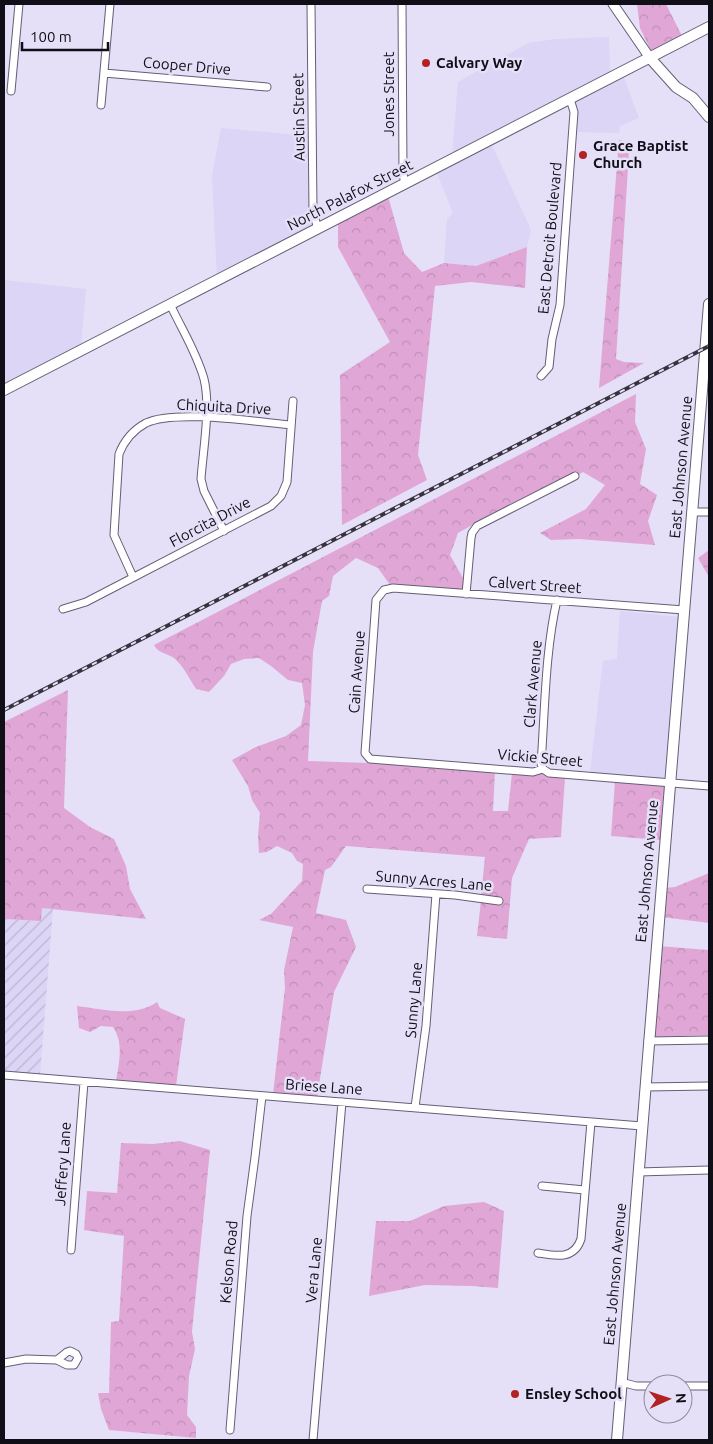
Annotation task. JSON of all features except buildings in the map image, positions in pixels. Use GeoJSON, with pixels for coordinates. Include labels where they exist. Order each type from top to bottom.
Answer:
{"type":"FeatureCollection","features":[{"type":"Feature","properties":{"kind":"main road","name":"North Palafox Street"},"geometry":{"type":"LineString","coordinates":[[4,390],[709,27]]}},
{"type":"Feature","properties":{"kind":"main road"},"geometry":{"type":"LineString","coordinates":[[650,58],[676,87],[693,98],[709,117]]}},
{"type":"Feature","properties":{"kind":"main road","name":"East Johnson Avenue"},"geometry":{"type":"LineString","coordinates":[[617,1440],[669,783],[692,512],[707,369],[709,304]]}},
{"type":"Feature","properties":{"kind":"street"},"geometry":{"type":"LineString","coordinates":[[12,91],[19,4]]}},
{"type":"Feature","properties":{"kind":"street"},"geometry":{"type":"LineString","coordinates":[[101,105],[110,4]]}},
{"type":"Feature","properties":{"kind":"street","name":"Austin Street"},"geometry":{"type":"LineString","coordinates":[[311,4],[313,212],[318,229]]}},
{"type":"Feature","properties":{"kind":"street","name":"Jones Street"},"geometry":{"type":"LineString","coordinates":[[402,4],[403,174],[405,184]]}},
{"type":"Feature","properties":{"kind":"street"},"geometry":{"type":"LineString","coordinates":[[614,4],[650,58]]}},
{"type":"Feature","properties":{"kind":"street","name":"Cooper Drive"},"geometry":{"type":"LineString","coordinates":[[104,73],[267,87]]}},
{"type":"Feature","properties":{"kind":"street","name":"East Detroit Boulevard"},"geometry":{"type":"LineString","coordinates":[[541,376],[550,366],[552,339],[560,305],[574,112],[570,99]]}},
{"type":"Feature","properties":{"kind":"street"},"geometry":{"type":"LineString","coordinates":[[170,304],[201,369],[206,394],[201,479],[204,491],[224,531]]}},
{"type":"Feature","properties":{"kind":"street","name":"Florcita Drive"},"geometry":{"type":"LineString","coordinates":[[63,609],[86,602],[271,506],[281,496],[287,482],[293,401]]}},
{"type":"Feature","properties":{"kind":"street","name":"Chiquita Drive"},"geometry":{"type":"LineString","coordinates":[[134,578],[114,535],[117,463],[122,446],[139,427],[164,418],[206,418],[291,426]]}},
{"type":"Feature","properties":{"kind":"street"},"geometry":{"type":"LineString","coordinates":[[466,594],[470,538],[477,526],[575,476]]}},
{"type":"Feature","properties":{"kind":"street"},"geometry":{"type":"LineString","coordinates":[[692,512],[709,512]]}},
{"type":"Feature","properties":{"kind":"street","name":"Calvert Street"},"geometry":{"type":"LineString","coordinates":[[384,590],[393,588],[684,610]]}},
{"type":"Feature","properties":{"kind":"street","name":"Cain Avenue"},"geometry":{"type":"LineString","coordinates":[[368,758],[365,753],[374,618],[376,600],[384,590]]}},
{"type":"Feature","properties":{"kind":"street","name":"Clark Avenue"},"geometry":{"type":"LineString","coordinates":[[543,769],[541,764],[552,619],[557,600]]}},
{"type":"Feature","properties":{"kind":"street","name":"Vickie Street"},"geometry":{"type":"LineString","coordinates":[[368,758],[533,772],[543,769],[549,773],[709,786]]}},
{"type":"Feature","properties":{"kind":"street","name":"Sunny Acres Lane"},"geometry":{"type":"LineString","coordinates":[[367,889],[500,901]]}},
{"type":"Feature","properties":{"kind":"street","name":"Sunny Lane"},"geometry":{"type":"LineString","coordinates":[[415,1108],[426,1026],[436,894]]}},
{"type":"Feature","properties":{"kind":"street"},"geometry":{"type":"LineString","coordinates":[[648,1041],[709,1040]]}},
{"type":"Feature","properties":{"kind":"street","name":"Briese Lane"},"geometry":{"type":"LineString","coordinates":[[4,1076],[642,1126]]}},
{"type":"Feature","properties":{"kind":"street","name":"Jeffery Lane"},"geometry":{"type":"LineString","coordinates":[[71,1250],[84,1082]]}},
{"type":"Feature","properties":{"kind":"street"},"geometry":{"type":"LineString","coordinates":[[645,1087],[709,1086]]}},
{"type":"Feature","properties":{"kind":"street","name":"Kelson Road"},"geometry":{"type":"LineString","coordinates":[[230,1430],[247,1216],[256,1158],[262,1096]]}},
{"type":"Feature","properties":{"kind":"street","name":"Vera Lane"},"geometry":{"type":"LineString","coordinates":[[312,1440],[342,1102]]}},
{"type":"Feature","properties":{"kind":"street"},"geometry":{"type":"LineString","coordinates":[[538,1253],[562,1256],[572,1253],[581,1240],[590,1122]]}},
{"type":"Feature","properties":{"kind":"street"},"geometry":{"type":"LineString","coordinates":[[638,1172],[709,1170]]}},
{"type":"Feature","properties":{"kind":"street"},"geometry":{"type":"LineString","coordinates":[[542,1186],[585,1190]]}},
{"type":"Feature","properties":{"kind":"street"},"geometry":{"type":"LineString","coordinates":[[4,1363],[26,1359],[57,1360]]}},
{"type":"Feature","properties":{"kind":"street"},"geometry":{"type":"LineString","coordinates":[[621,1382],[643,1386]]}},
{"type":"Feature","properties":{"kind":"street"},"geometry":{"type":"LineString","coordinates":[[693,1386],[709,1386]]}},
{"type":"Feature","properties":{"kind":"shaded area"},"geometry":{"type":"Polygon","coordinates":[[[609,37],[610,75],[452,156],[458,82],[528,43],[556,39],[609,37]]]}},
{"type":"Feature","properties":{"kind":"shaded area"},"geometry":{"type":"Polygon","coordinates":[[[623,75],[639,118],[620,126],[619,133],[576,132],[577,112],[574,101],[623,75]]]}},
{"type":"Feature","properties":{"kind":"shaded area"},"geometry":{"type":"Polygon","coordinates":[[[221,128],[309,136],[310,212],[313,227],[217,277],[212,176],[221,128]]]}},
{"type":"Feature","properties":{"kind":"shaded area"},"geometry":{"type":"Polygon","coordinates":[[[491,143],[531,230],[527,247],[476,266],[444,263],[447,219],[453,213],[436,171],[491,143]]]}},
{"type":"Feature","properties":{"kind":"shaded area"},"geometry":{"type":"Polygon","coordinates":[[[4,280],[86,289],[81,347],[4,387],[4,280]]]}},
{"type":"Feature","properties":{"kind":"shaded area"},"geometry":{"type":"Polygon","coordinates":[[[620,611],[680,617],[666,779],[590,773],[603,661],[617,659],[620,611]]]}},
{"type":"Feature","properties":{"kind":"shaded area"},"geometry":{"type":"Polygon","coordinates":[[[42,908],[53,909],[40,1075],[4,1073],[4,919],[41,921],[42,908]]]}},
{"type":"Feature","properties":{"kind":"green space"},"geometry":{"type":"Polygon","coordinates":[[[637,4],[666,4],[683,38],[652,53],[640,28],[637,4]]]}},
{"type":"Feature","properties":{"kind":"green space"},"geometry":{"type":"Polygon","coordinates":[[[619,140],[627,142],[629,152],[616,359],[624,362],[644,363],[599,388],[619,140]]]}},
{"type":"Feature","properties":{"kind":"green space"},"geometry":{"type":"Polygon","coordinates":[[[388,196],[404,253],[422,272],[444,263],[476,266],[527,247],[525,288],[471,282],[435,286],[418,455],[427,480],[342,525],[340,375],[390,342],[338,247],[338,222],[388,196]]]}},
{"type":"Feature","properties":{"kind":"green space"},"geometry":{"type":"Polygon","coordinates":[[[636,394],[635,422],[646,449],[640,484],[657,495],[648,521],[655,545],[579,539],[551,540],[540,533],[586,509],[605,485],[583,472],[578,475],[576,472],[458,533],[450,555],[464,580],[463,591],[390,585],[378,568],[356,558],[333,576],[329,596],[322,601],[313,652],[308,761],[400,764],[495,771],[493,811],[508,811],[512,773],[533,775],[542,773],[549,776],[565,777],[561,837],[529,839],[512,878],[507,939],[477,936],[481,901],[502,904],[503,899],[481,896],[485,857],[346,846],[331,867],[325,870],[316,913],[346,920],[356,947],[334,992],[317,1097],[273,1094],[285,988],[284,970],[293,927],[259,920],[271,914],[302,881],[303,864],[297,861],[292,853],[277,846],[267,852],[259,853],[260,813],[252,800],[248,786],[232,760],[256,747],[286,736],[301,725],[305,705],[302,683],[288,680],[259,658],[244,659],[231,664],[224,676],[209,692],[196,689],[178,661],[158,650],[154,645],[636,394]]]}},
{"type":"Feature","properties":{"kind":"green space"},"geometry":{"type":"Polygon","coordinates":[[[709,550],[709,577],[698,558],[709,550]]]}},
{"type":"Feature","properties":{"kind":"green space"},"geometry":{"type":"Polygon","coordinates":[[[68,690],[64,808],[90,827],[114,839],[126,866],[130,889],[146,919],[42,908],[41,921],[4,919],[4,722],[68,690]]]}},
{"type":"Feature","properties":{"kind":"green space"},"geometry":{"type":"Polygon","coordinates":[[[615,781],[666,785],[661,840],[611,836],[615,781]]]}},
{"type":"Feature","properties":{"kind":"green space"},"geometry":{"type":"Polygon","coordinates":[[[709,873],[709,923],[662,917],[664,888],[675,887],[709,873]]]}},
{"type":"Feature","properties":{"kind":"green space"},"geometry":{"type":"Polygon","coordinates":[[[709,936],[709,1035],[652,1037],[659,946],[708,950],[709,936]]]}},
{"type":"Feature","properties":{"kind":"green space"},"geometry":{"type":"Polygon","coordinates":[[[157,1002],[160,1008],[185,1019],[176,1086],[116,1081],[120,1046],[113,1027],[101,1026],[90,1032],[79,1028],[77,1006],[128,1011],[148,1007],[157,1002]]]}},
{"type":"Feature","properties":{"kind":"green space"},"geometry":{"type":"Polygon","coordinates":[[[180,1141],[210,1150],[192,1332],[195,1349],[189,1376],[187,1415],[196,1427],[196,1438],[109,1430],[101,1409],[98,1393],[109,1393],[111,1322],[119,1321],[124,1236],[84,1230],[87,1191],[117,1193],[121,1143],[153,1144],[180,1141]]]}},
{"type":"Feature","properties":{"kind":"green space"},"geometry":{"type":"Polygon","coordinates":[[[484,1202],[504,1211],[498,1288],[425,1285],[369,1296],[376,1221],[410,1221],[444,1206],[484,1202]]]}},
{"type":"Feature","properties":{"kind":"railway"},"geometry":{"type":"LineString","coordinates":[[4,710],[709,346]]}},
{"type":"Feature","properties":{"kind":"place","name":"Calvary Way"},"geometry":{"type":"Point","coordinates":[426,63]}},
{"type":"Feature","properties":{"kind":"place","name":"Grace Baptist Church"},"geometry":{"type":"Point","coordinates":[583,155]}},
{"type":"Feature","properties":{"kind":"place","name":"Ensley School"},"geometry":{"type":"Point","coordinates":[515,1394]}}]}
